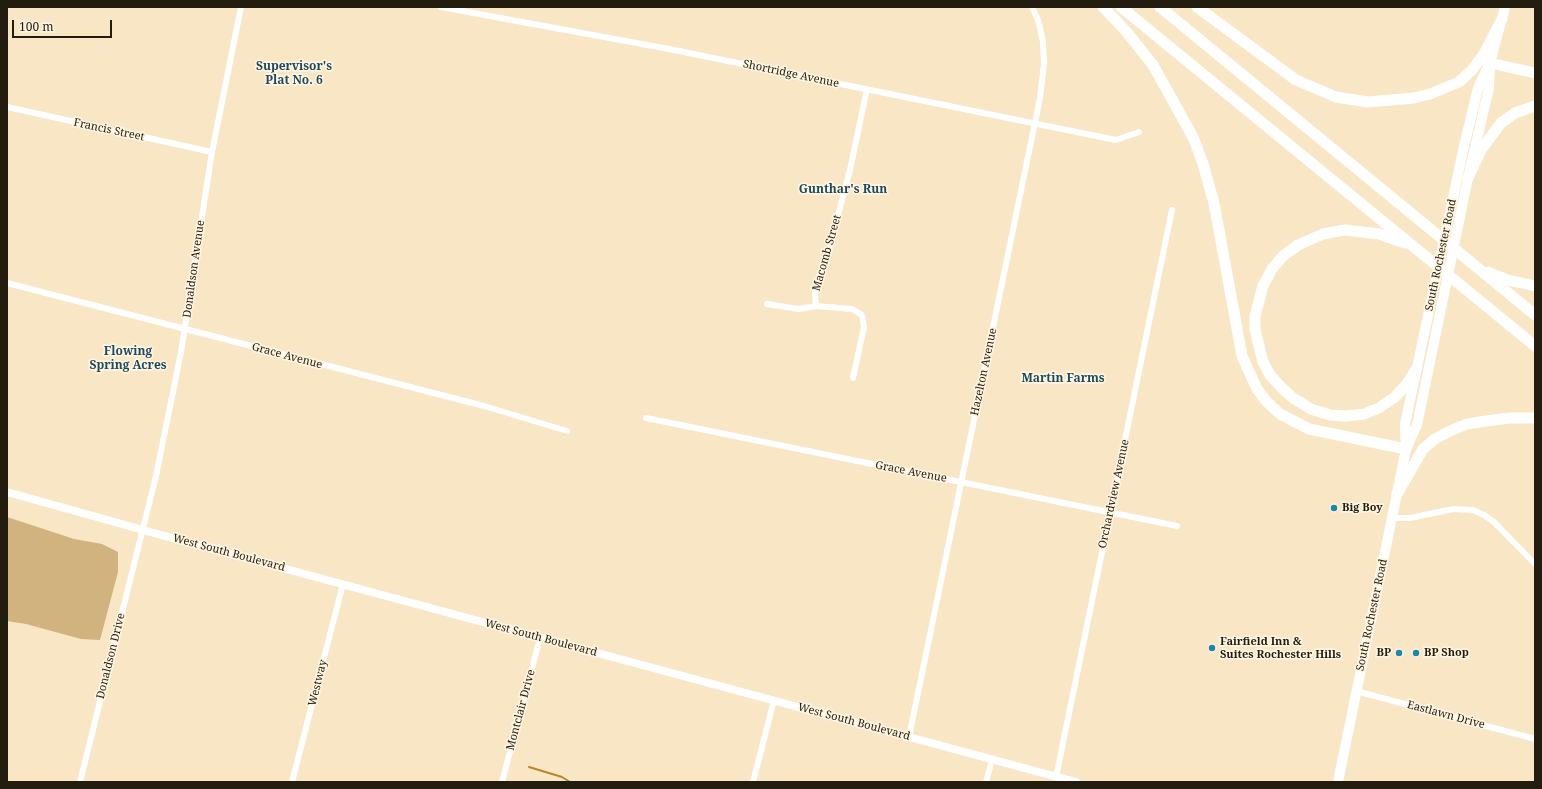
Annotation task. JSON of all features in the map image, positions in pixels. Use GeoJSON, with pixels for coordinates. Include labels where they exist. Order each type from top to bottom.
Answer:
{"type":"FeatureCollection","features":[{"type":"Feature","properties":{"kind":"highway"},"geometry":{"type":"LineString","coordinates":[[1103,7],[1125,30],[1153,65],[1194,139],[1214,203],[1242,356],[1257,389],[1267,402],[1280,414],[1309,428],[1406,449]]}},
{"type":"Feature","properties":{"kind":"highway"},"geometry":{"type":"LineString","coordinates":[[1121,7],[1535,346]]}},
{"type":"Feature","properties":{"kind":"highway"},"geometry":{"type":"LineString","coordinates":[[1160,7],[1535,315]]}},
{"type":"Feature","properties":{"kind":"highway"},"geometry":{"type":"LineString","coordinates":[[1197,7],[1296,80],[1336,97],[1368,102],[1414,98],[1430,94],[1459,82],[1472,70],[1484,54],[1502,19]]}},
{"type":"Feature","properties":{"kind":"highway"},"geometry":{"type":"LineString","coordinates":[[1490,63],[1535,73]]}},
{"type":"Feature","properties":{"kind":"highway"},"geometry":{"type":"LineString","coordinates":[[1468,178],[1481,150],[1501,123],[1514,113],[1535,106]]}},
{"type":"Feature","properties":{"kind":"highway"},"geometry":{"type":"LineString","coordinates":[[1413,247],[1378,234],[1345,230],[1323,234],[1298,245],[1283,256],[1272,269],[1263,286],[1255,316],[1255,330],[1263,362],[1270,375],[1280,387],[1293,398],[1311,409],[1330,415],[1346,416],[1364,414],[1379,408],[1395,398],[1417,368]]}},
{"type":"Feature","properties":{"kind":"highway"},"geometry":{"type":"LineString","coordinates":[[1477,267],[1508,280],[1535,286]]}},
{"type":"Feature","properties":{"kind":"highway"},"geometry":{"type":"LineString","coordinates":[[1397,494],[1423,449],[1450,431],[1466,424],[1510,418],[1535,418]]}},
{"type":"Feature","properties":{"kind":"main road","name":"South Rochester Road"},"geometry":{"type":"LineString","coordinates":[[1406,449],[1405,424],[1452,205],[1478,88],[1490,63],[1504,7]]}},
{"type":"Feature","properties":{"kind":"main road","name":"South Rochester Road"},"geometry":{"type":"LineString","coordinates":[[1338,782],[1406,449],[1417,425],[1468,178],[1489,88],[1490,63]]}},
{"type":"Feature","properties":{"kind":"street","name":"Donaldson Avenue"},"geometry":{"type":"LineString","coordinates":[[143,530],[158,469],[185,330],[212,152],[241,7]]}},
{"type":"Feature","properties":{"kind":"street","name":"Shortridge Avenue"},"geometry":{"type":"LineString","coordinates":[[441,7],[669,49],[1116,140],[1139,132]]}},
{"type":"Feature","properties":{"kind":"street","name":"Hazelton Avenue"},"geometry":{"type":"LineString","coordinates":[[910,737],[1035,123],[1043,74],[1044,54],[1041,31],[1032,7]]}},
{"type":"Feature","properties":{"kind":"street","name":"Macomb Street"},"geometry":{"type":"LineString","coordinates":[[852,378],[864,327],[862,315],[852,310],[816,306],[817,282],[829,248],[849,174],[867,89]]}},
{"type":"Feature","properties":{"kind":"street","name":"Francis Street"},"geometry":{"type":"LineString","coordinates":[[7,108],[212,152]]}},
{"type":"Feature","properties":{"kind":"street","name":"Orchardview Avenue"},"geometry":{"type":"LineString","coordinates":[[1056,776],[1172,210]]}},
{"type":"Feature","properties":{"kind":"street","name":"Grace Avenue"},"geometry":{"type":"LineString","coordinates":[[7,283],[484,406],[567,431]]}},
{"type":"Feature","properties":{"kind":"street"},"geometry":{"type":"LineString","coordinates":[[766,304],[791,308],[816,306]]}},
{"type":"Feature","properties":{"kind":"street","name":"Grace Avenue"},"geometry":{"type":"LineString","coordinates":[[646,418],[1177,526]]}},
{"type":"Feature","properties":{"kind":"street","name":"West South Boulevard"},"geometry":{"type":"LineString","coordinates":[[7,492],[540,638],[1076,782]]}},
{"type":"Feature","properties":{"kind":"street"},"geometry":{"type":"LineString","coordinates":[[1392,518],[1410,518],[1453,509],[1473,510],[1484,514],[1494,522],[1535,564]]}},
{"type":"Feature","properties":{"kind":"street","name":"Donaldson Drive"},"geometry":{"type":"LineString","coordinates":[[80,782],[143,530]]}},
{"type":"Feature","properties":{"kind":"street","name":"Westway"},"geometry":{"type":"LineString","coordinates":[[292,782],[343,584]]}},
{"type":"Feature","properties":{"kind":"street","name":"Montclair Drive"},"geometry":{"type":"LineString","coordinates":[[502,782],[540,638]]}},
{"type":"Feature","properties":{"kind":"street","name":"Eastlawn Drive"},"geometry":{"type":"LineString","coordinates":[[1356,691],[1535,739]]}},
{"type":"Feature","properties":{"kind":"street"},"geometry":{"type":"LineString","coordinates":[[753,782],[774,700]]}},
{"type":"Feature","properties":{"kind":"street"},"geometry":{"type":"LineString","coordinates":[[986,782],[992,760]]}},
{"type":"Feature","properties":{"kind":"shaded area"},"geometry":{"type":"Polygon","coordinates":[[[7,517],[74,539],[102,544],[118,552],[118,572],[100,640],[81,639],[26,624],[7,621],[7,517]]]}},
{"type":"Feature","properties":{"kind":"waterway"},"geometry":{"type":"LineString","coordinates":[[529,767],[562,777],[570,782]]}},
{"type":"Feature","properties":{"kind":"place","name":"Big Boy"},"geometry":{"type":"Point","coordinates":[1334,508]}},
{"type":"Feature","properties":{"kind":"place","name":"Fairfield Inn & Suites Rochester Hills"},"geometry":{"type":"Point","coordinates":[1212,648]}},
{"type":"Feature","properties":{"kind":"place","name":"BP"},"geometry":{"type":"Point","coordinates":[1399,653]}},
{"type":"Feature","properties":{"kind":"place","name":"BP Shop"},"geometry":{"type":"Point","coordinates":[1416,653]}},
{"type":"Feature","properties":{"kind":"district","name":"Supervisor's Plat No. 6"},"geometry":{"type":"Point","coordinates":[294,74]}},
{"type":"Feature","properties":{"kind":"district","name":"Gunthar's Run"},"geometry":{"type":"Point","coordinates":[843,190]}},
{"type":"Feature","properties":{"kind":"district","name":"Flowing Spring Acres"},"geometry":{"type":"Point","coordinates":[128,359]}},
{"type":"Feature","properties":{"kind":"district","name":"Martin Farms"},"geometry":{"type":"Point","coordinates":[1063,379]}}]}
